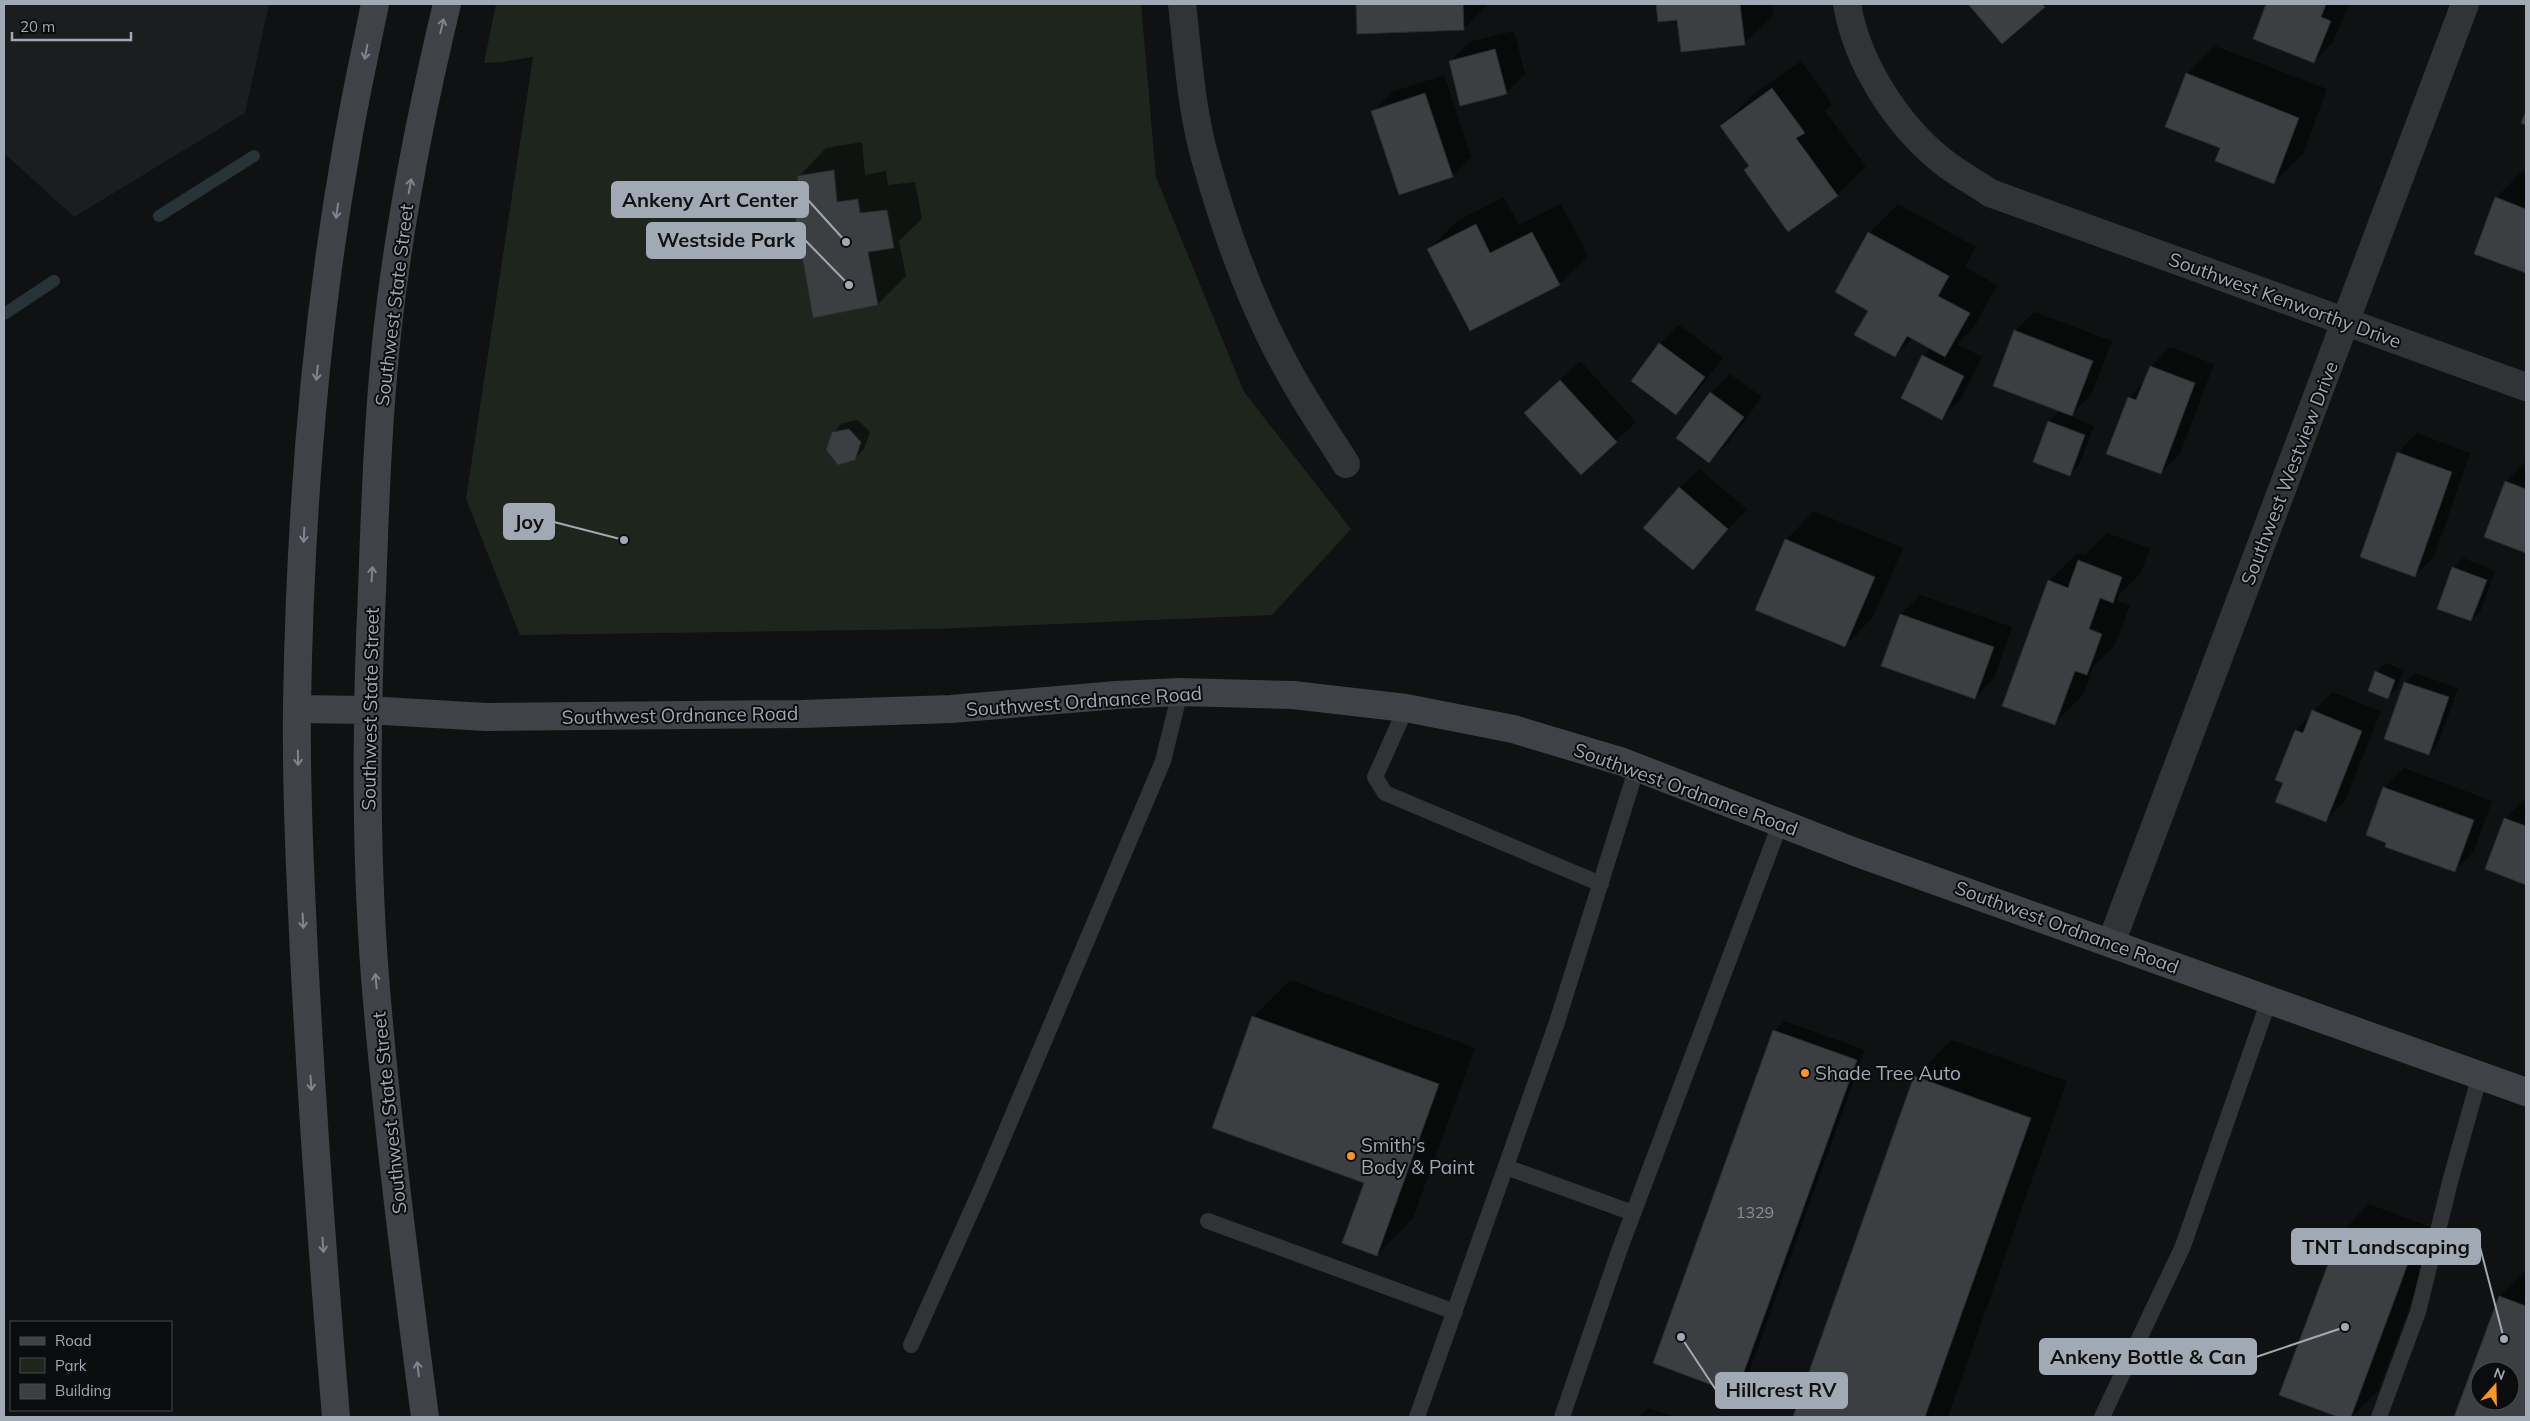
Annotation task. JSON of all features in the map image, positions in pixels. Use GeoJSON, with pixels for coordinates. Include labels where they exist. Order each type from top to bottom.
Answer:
{"type":"FeatureCollection","features":[{"type":"Feature","properties":{"kind":"main road"},"geometry":{"type":"LineString","coordinates":[[336,1417],[309,1059],[301,878],[297,710],[299,628],[309,447],[325,290],[346,151],[375,4]]}},
{"type":"Feature","properties":{"kind":"main road","name":"Southwest State Street"},"geometry":{"type":"LineString","coordinates":[[425,1417],[400,1227],[375,974],[366,765],[378,456],[387,334],[404,218],[428,85],[447,4]]}},
{"type":"Feature","properties":{"kind":"main road","name":"Southwest Ordnance Road"},"geometry":{"type":"LineString","coordinates":[[297,710],[367,710],[486,717],[801,714],[951,709],[1117,695],[1180,692],[1293,695],[1406,708],[1513,729],[1637,768],[1780,824],[2526,1092]]}},
{"type":"Feature","properties":{"kind":"street"},"geometry":{"type":"LineString","coordinates":[[1182,4],[1193,98],[1204,157],[1227,227],[1256,303],[1288,370],[1346,464]]}},
{"type":"Feature","properties":{"kind":"street","name":"Southwest Kenworthy Drive"},"geometry":{"type":"LineString","coordinates":[[1847,4],[1849,16],[1869,71],[1901,120],[1942,160],[1990,193],[2526,387]]}},
{"type":"Feature","properties":{"kind":"street","name":"Southwest Westview Drive"},"geometry":{"type":"LineString","coordinates":[[2111,943],[2465,4]]}},
{"type":"Feature","properties":{"kind":"lane"},"geometry":{"type":"LineString","coordinates":[[911,1345],[991,1167],[1159,770],[1180,692]]}},
{"type":"Feature","properties":{"kind":"lane"},"geometry":{"type":"LineString","coordinates":[[1406,708],[1375,777],[1385,792],[1601,884]]}},
{"type":"Feature","properties":{"kind":"lane"},"geometry":{"type":"LineString","coordinates":[[1417,1417],[1558,1022],[1637,768]]}},
{"type":"Feature","properties":{"kind":"lane"},"geometry":{"type":"LineString","coordinates":[[1562,1417],[1633,1214],[1780,824]]}},
{"type":"Feature","properties":{"kind":"lane"},"geometry":{"type":"LineString","coordinates":[[2102,1417],[2183,1246],[2269,1000]]}},
{"type":"Feature","properties":{"kind":"lane"},"geometry":{"type":"LineString","coordinates":[[2379,1417],[2418,1312],[2451,1178],[2480,1075]]}},
{"type":"Feature","properties":{"kind":"lane"},"geometry":{"type":"LineString","coordinates":[[1506,1167],[1633,1214]]}},
{"type":"Feature","properties":{"kind":"lane"},"geometry":{"type":"LineString","coordinates":[[1208,1221],[1455,1312]]}},
{"type":"Feature","properties":{"kind":"shaded area"},"geometry":{"type":"Polygon","coordinates":[[[4,4],[269,4],[245,113],[74,217],[4,153],[4,4]]]}},
{"type":"Feature","properties":{"kind":"green space"},"geometry":{"type":"Polygon","coordinates":[[[496,4],[1141,4],[1156,177],[1244,392],[1351,529],[1272,615],[935,629],[520,635],[466,499],[533,57],[484,63],[496,4]]]}},
{"type":"Feature","properties":{"kind":"building"},"geometry":{"type":"Polygon","coordinates":[[[1356,4],[1463,4],[1464,30],[1357,34],[1356,4]]]}},
{"type":"Feature","properties":{"kind":"building"},"geometry":{"type":"Polygon","coordinates":[[[1656,4],[1740,4],[1745,45],[1681,52],[1677,20],[1658,22],[1656,4]]]}},
{"type":"Feature","properties":{"kind":"building"},"geometry":{"type":"Polygon","coordinates":[[[1968,4],[2042,4],[2045,7],[2002,44],[1968,4]]]}},
{"type":"Feature","properties":{"kind":"building"},"geometry":{"type":"Polygon","coordinates":[[[2266,4],[2326,4],[2321,17],[2331,21],[2314,63],[2253,39],[2266,4]]]}},
{"type":"Feature","properties":{"kind":"building"},"geometry":{"type":"Polygon","coordinates":[[[1495,49],[1507,94],[1460,106],[1449,61],[1495,49]]]}},
{"type":"Feature","properties":{"kind":"building"},"geometry":{"type":"Polygon","coordinates":[[[2186,73],[2299,118],[2274,184],[2215,161],[2220,148],[2165,127],[2186,73]]]}},
{"type":"Feature","properties":{"kind":"building"},"geometry":{"type":"Polygon","coordinates":[[[1772,88],[1805,133],[1796,138],[1838,196],[1788,232],[1744,170],[1749,166],[1720,126],[1772,88]]]}},
{"type":"Feature","properties":{"kind":"building"},"geometry":{"type":"Polygon","coordinates":[[[1425,93],[1453,177],[1399,195],[1371,111],[1425,93]]]}},
{"type":"Feature","properties":{"kind":"building"},"geometry":{"type":"Polygon","coordinates":[[[2526,111],[2526,125],[2521,123],[2526,111]]]}},
{"type":"Feature","properties":{"kind":"building"},"geometry":{"type":"Polygon","coordinates":[[[834,170],[837,202],[858,199],[860,213],[887,210],[894,248],[868,252],[878,305],[813,318],[794,210],[802,209],[797,176],[834,170]]]}},
{"type":"Feature","properties":{"kind":"building"},"geometry":{"type":"Polygon","coordinates":[[[2495,197],[2526,209],[2526,273],[2474,254],[2495,197]]]}},
{"type":"Feature","properties":{"kind":"building"},"geometry":{"type":"Polygon","coordinates":[[[1476,224],[1490,253],[1532,232],[1560,285],[1470,331],[1427,249],[1476,224]]]}},
{"type":"Feature","properties":{"kind":"building"},"geometry":{"type":"Polygon","coordinates":[[[1868,232],[1949,276],[1938,296],[1970,313],[1945,357],[1907,336],[1895,357],[1854,335],[1868,311],[1835,292],[1868,232]]]}},
{"type":"Feature","properties":{"kind":"building"},"geometry":{"type":"Polygon","coordinates":[[[2014,330],[2093,361],[2072,416],[1993,386],[2014,330]]]}},
{"type":"Feature","properties":{"kind":"building"},"geometry":{"type":"Polygon","coordinates":[[[1659,343],[1705,377],[1676,415],[1631,381],[1659,343]]]}},
{"type":"Feature","properties":{"kind":"building"},"geometry":{"type":"Polygon","coordinates":[[[1922,355],[1964,376],[1942,420],[1901,398],[1922,355]]]}},
{"type":"Feature","properties":{"kind":"building"},"geometry":{"type":"Polygon","coordinates":[[[2150,366],[2195,383],[2161,474],[2106,454],[2128,397],[2136,400],[2150,366]]]}},
{"type":"Feature","properties":{"kind":"building"},"geometry":{"type":"Polygon","coordinates":[[[1560,380],[1617,442],[1581,475],[1524,413],[1560,380]]]}},
{"type":"Feature","properties":{"kind":"building"},"geometry":{"type":"Polygon","coordinates":[[[1710,392],[1744,417],[1709,463],[1676,438],[1710,392]]]}},
{"type":"Feature","properties":{"kind":"building"},"geometry":{"type":"Polygon","coordinates":[[[2048,421],[2085,435],[2070,476],[2033,462],[2048,421]]]}},
{"type":"Feature","properties":{"kind":"building"},"geometry":{"type":"Polygon","coordinates":[[[849,429],[861,442],[855,460],[838,465],[826,450],[832,432],[849,429]]]}},
{"type":"Feature","properties":{"kind":"building"},"geometry":{"type":"Polygon","coordinates":[[[2397,452],[2452,472],[2415,577],[2360,557],[2397,452]]]}},
{"type":"Feature","properties":{"kind":"building"},"geometry":{"type":"Polygon","coordinates":[[[2505,481],[2526,489],[2526,553],[2484,537],[2505,481]]]}},
{"type":"Feature","properties":{"kind":"building"},"geometry":{"type":"Polygon","coordinates":[[[1679,487],[1728,529],[1693,570],[1643,528],[1679,487]]]}},
{"type":"Feature","properties":{"kind":"building"},"geometry":{"type":"Polygon","coordinates":[[[1785,539],[1875,577],[1845,647],[1755,610],[1785,539]]]}},
{"type":"Feature","properties":{"kind":"building"},"geometry":{"type":"Polygon","coordinates":[[[2078,560],[2122,577],[2113,603],[2100,598],[2089,629],[2102,634],[2087,675],[2075,671],[2055,725],[2002,706],[2048,580],[2068,588],[2078,560]]]}},
{"type":"Feature","properties":{"kind":"building"},"geometry":{"type":"Polygon","coordinates":[[[2452,567],[2487,580],[2471,621],[2437,609],[2452,567]]]}},
{"type":"Feature","properties":{"kind":"building"},"geometry":{"type":"Polygon","coordinates":[[[1900,614],[1994,647],[1975,699],[1881,666],[1900,614]]]}},
{"type":"Feature","properties":{"kind":"building"},"geometry":{"type":"Polygon","coordinates":[[[2375,671],[2395,680],[2388,699],[2368,691],[2375,671]]]}},
{"type":"Feature","properties":{"kind":"building"},"geometry":{"type":"Polygon","coordinates":[[[2404,682],[2449,697],[2429,755],[2384,739],[2404,682]]]}},
{"type":"Feature","properties":{"kind":"building"},"geometry":{"type":"Polygon","coordinates":[[[2312,710],[2362,731],[2326,822],[2275,802],[2283,783],[2275,780],[2295,730],[2303,733],[2312,710]]]}},
{"type":"Feature","properties":{"kind":"building"},"geometry":{"type":"Polygon","coordinates":[[[2383,787],[2474,820],[2455,872],[2385,847],[2386,843],[2366,835],[2383,787]]]}},
{"type":"Feature","properties":{"kind":"building"},"geometry":{"type":"Polygon","coordinates":[[[2504,818],[2526,826],[2526,885],[2485,869],[2504,818]]]}},
{"type":"Feature","properties":{"kind":"building","name":"Smith's Body & Paint"},"geometry":{"type":"Polygon","coordinates":[[[1252,1016],[1439,1084],[1377,1256],[1342,1243],[1364,1183],[1212,1128],[1252,1016]]]}},
{"type":"Feature","properties":{"kind":"building"},"geometry":{"type":"Polygon","coordinates":[[[1773,1030],[1857,1060],[1736,1394],[1653,1363],[1773,1030]]]}},
{"type":"Feature","properties":{"kind":"building"},"geometry":{"type":"Polygon","coordinates":[[[1914,1076],[2031,1118],[1925,1417],[1793,1417],[1914,1076]]]}},
{"type":"Feature","properties":{"kind":"building"},"geometry":{"type":"Polygon","coordinates":[[[2340,1232],[2410,1258],[2351,1417],[2338,1417],[2279,1395],[2340,1232]]]}},
{"type":"Feature","properties":{"kind":"building"},"geometry":{"type":"Polygon","coordinates":[[[2499,1296],[2526,1306],[2526,1417],[2454,1417],[2470,1374],[2470,1411],[2520,1411],[2520,1361],[2475,1361],[2499,1296]]]}},
{"type":"Feature","properties":{"kind":"waterway"},"geometry":{"type":"LineString","coordinates":[[159,216],[254,156]]}},
{"type":"Feature","properties":{"kind":"waterway"},"geometry":{"type":"LineString","coordinates":[[4,314],[54,281]]}},
{"type":"Feature","properties":{"kind":"place","name":"Ankeny Art Center"},"geometry":{"type":"Point","coordinates":[846,242]}},
{"type":"Feature","properties":{"kind":"place","name":"Westside Park"},"geometry":{"type":"Point","coordinates":[849,285]}},
{"type":"Feature","properties":{"kind":"place","name":"Joy"},"geometry":{"type":"Point","coordinates":[624,540]}},
{"type":"Feature","properties":{"kind":"place","name":"Shade Tree Auto"},"geometry":{"type":"Point","coordinates":[1805,1073]}},
{"type":"Feature","properties":{"kind":"place","name":"Smith's Body & Paint"},"geometry":{"type":"Point","coordinates":[1351,1156]}},
{"type":"Feature","properties":{"kind":"place","name":"Ankeny Bottle & Can"},"geometry":{"type":"Point","coordinates":[2345,1327]}},
{"type":"Feature","properties":{"kind":"place","name":"Hillcrest RV"},"geometry":{"type":"Point","coordinates":[1681,1337]}},
{"type":"Feature","properties":{"kind":"place","name":"TNT Landscaping"},"geometry":{"type":"Point","coordinates":[2504,1339]}}]}
